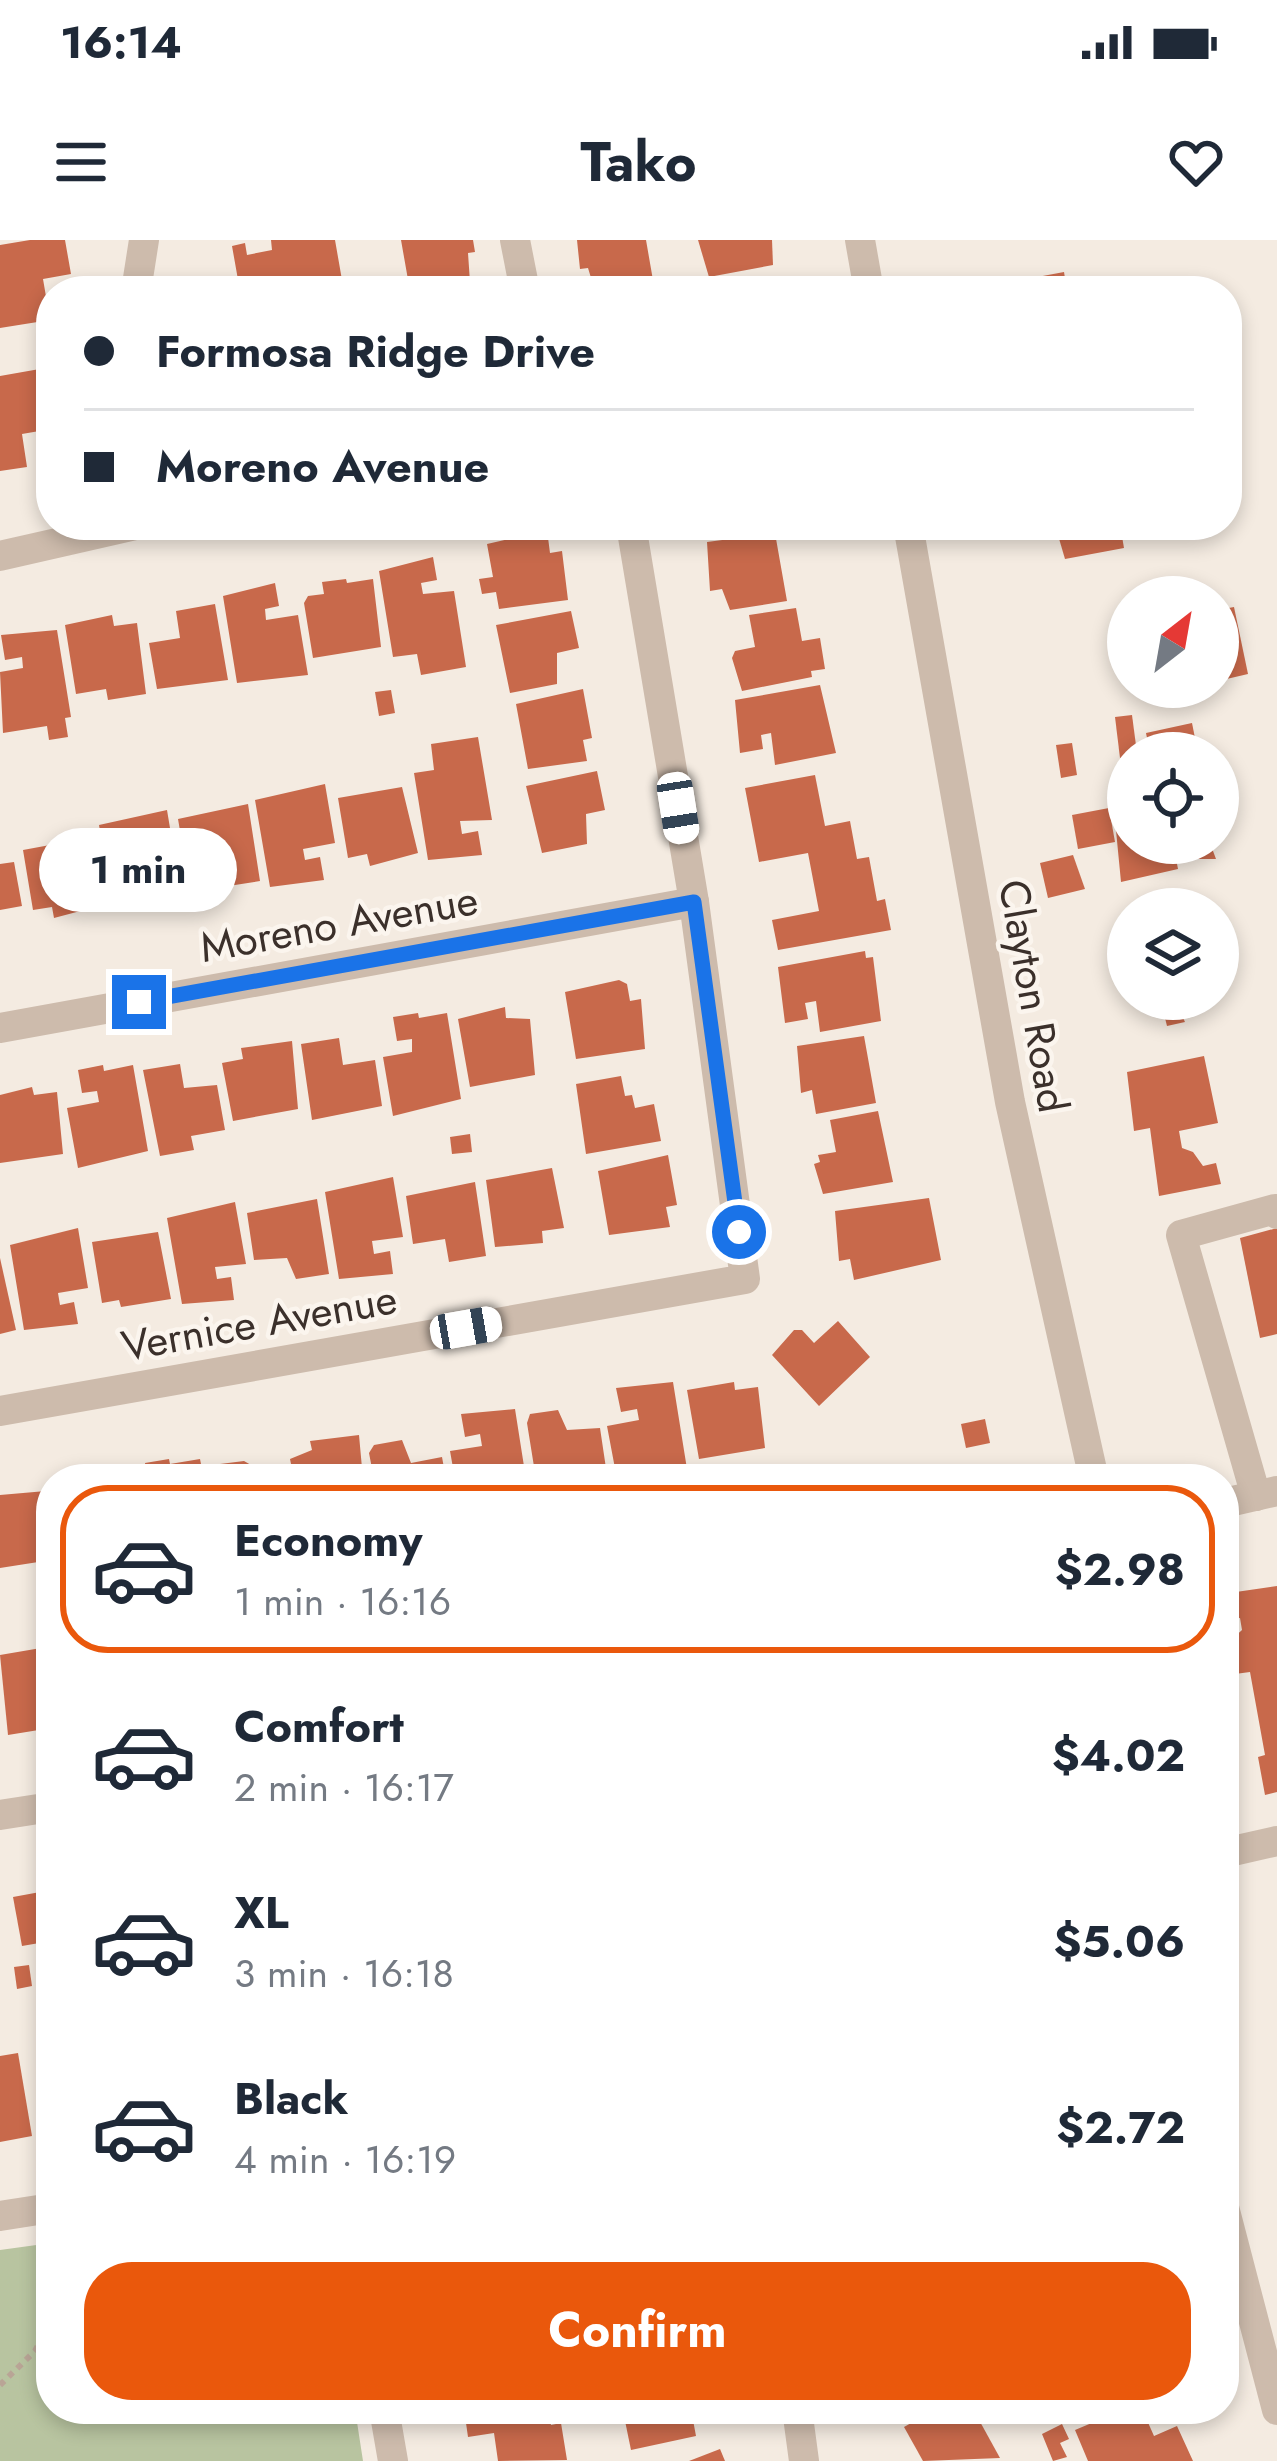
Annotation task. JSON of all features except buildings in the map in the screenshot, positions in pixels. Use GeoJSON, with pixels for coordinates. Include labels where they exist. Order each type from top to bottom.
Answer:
{"type":"FeatureCollection","features":[{"type":"Feature","properties":{"kind":"street"},"geometry":{"type":"LineString","coordinates":[[138,276],[144,240]]}},
{"type":"Feature","properties":{"kind":"street"},"geometry":{"type":"LineString","coordinates":[[515,240],[522,276]]}},
{"type":"Feature","properties":{"kind":"street"},"geometry":{"type":"LineString","coordinates":[[860,240],[866,276]]}},
{"type":"Feature","properties":{"kind":"street"},"geometry":{"type":"LineString","coordinates":[[0,556],[70,540]]}},
{"type":"Feature","properties":{"kind":"street"},"geometry":{"type":"LineString","coordinates":[[634,540],[694,902]]}},
{"type":"Feature","properties":{"kind":"street","name":"Clayton Road"},"geometry":{"type":"LineString","coordinates":[[911,540],[1023,1173],[1091,1464]]}},
{"type":"Feature","properties":{"kind":"street","name":"Moreno Avenue"},"geometry":{"type":"LineString","coordinates":[[0,1028],[694,902]]}},
{"type":"Feature","properties":{"kind":"street","name":"Vernice Avenue"},"geometry":{"type":"LineString","coordinates":[[0,1411],[746,1279],[694,902]]}},
{"type":"Feature","properties":{"kind":"street"},"geometry":{"type":"LineString","coordinates":[[1267,1493],[1181,1235],[1276,1209],[1277,1214]]}},
{"type":"Feature","properties":{"kind":"street"},"geometry":{"type":"LineString","coordinates":[[0,1815],[36,1809]]}},
{"type":"Feature","properties":{"kind":"street"},"geometry":{"type":"LineString","coordinates":[[1239,1849],[1277,1840]]}},
{"type":"Feature","properties":{"kind":"street"},"geometry":{"type":"LineString","coordinates":[[0,2216],[36,2211]]}},
{"type":"Feature","properties":{"kind":"street"},"geometry":{"type":"LineString","coordinates":[[1239,2264],[1276,2405]]}},
{"type":"Feature","properties":{"kind":"street"},"geometry":{"type":"LineString","coordinates":[[387,2424],[394,2461]]}},
{"type":"Feature","properties":{"kind":"street"},"geometry":{"type":"LineString","coordinates":[[799,2424],[804,2461]]}},
{"type":"Feature","properties":{"kind":"path"},"geometry":{"type":"LineString","coordinates":[[0,2385],[36,2346]]}},
{"type":"Feature","properties":{"kind":"green space"},"geometry":{"type":"Polygon","coordinates":[[[36,2245],[36,2424],[357,2424],[363,2461],[0,2461],[0,2250],[36,2245]]]}},
{"type":"Feature","properties":{"kind":"route"},"geometry":{"type":"LineString","coordinates":[[139,1002],[694,902],[739,1232]]}}]}
